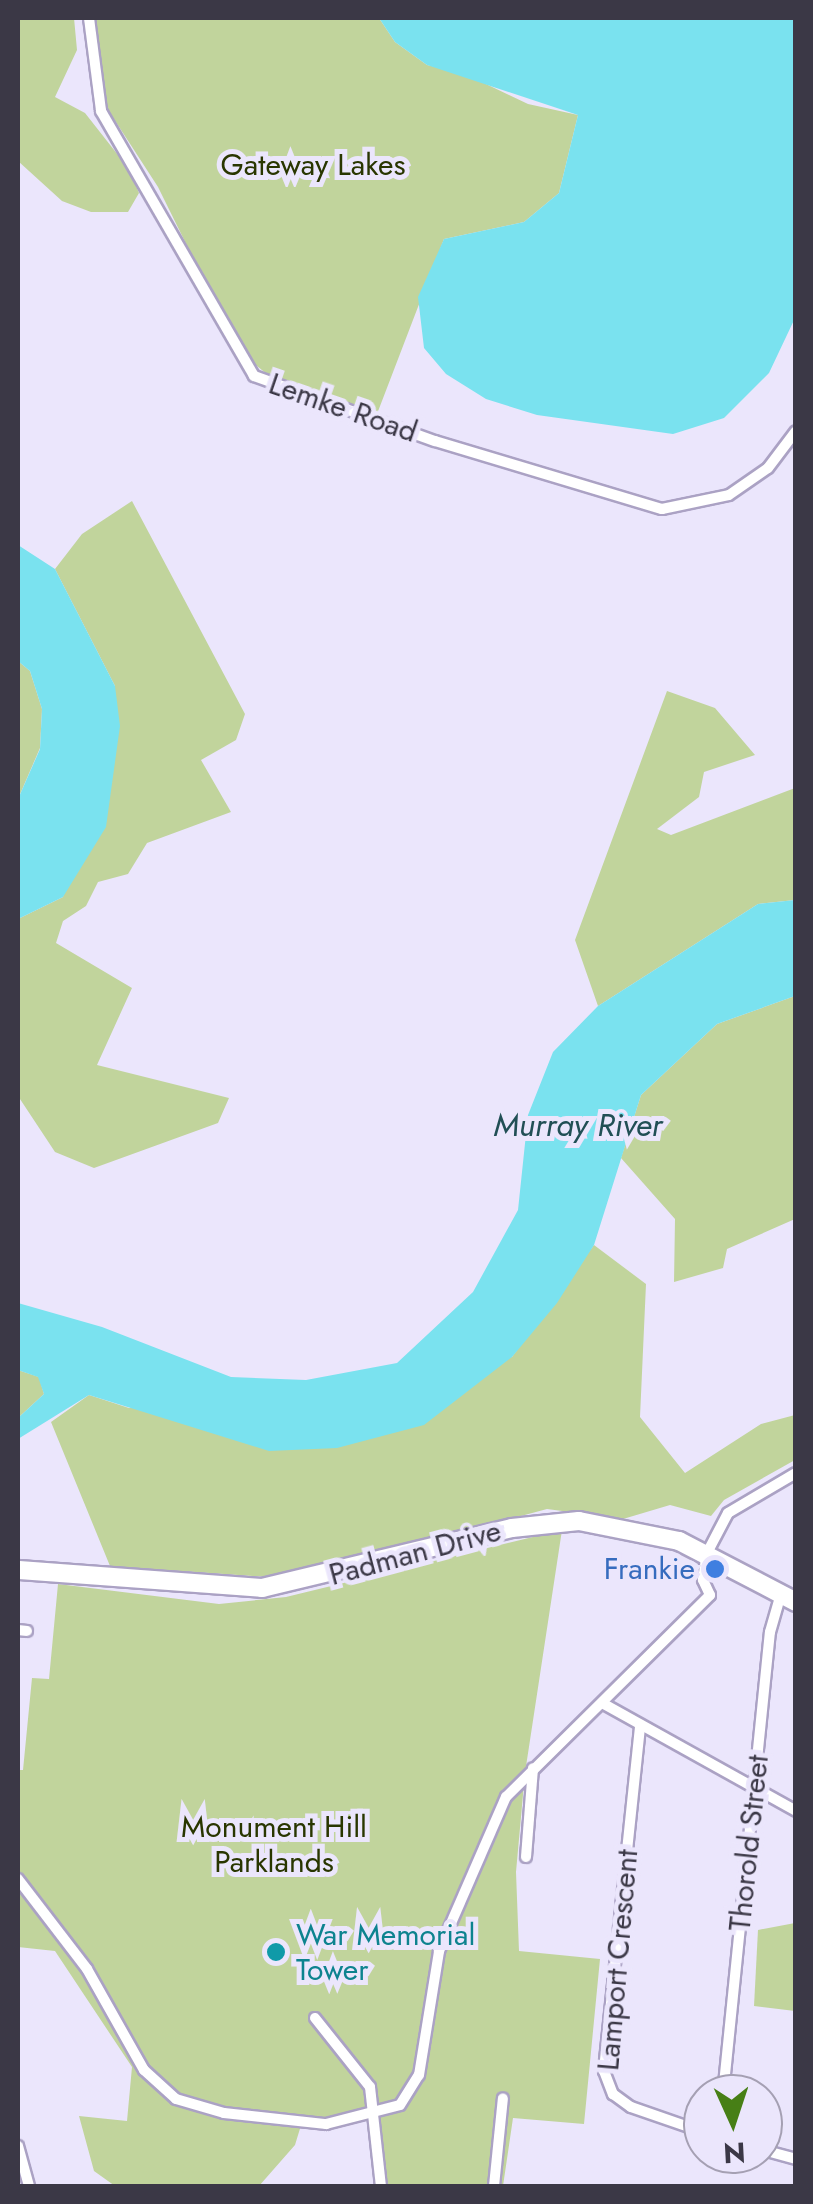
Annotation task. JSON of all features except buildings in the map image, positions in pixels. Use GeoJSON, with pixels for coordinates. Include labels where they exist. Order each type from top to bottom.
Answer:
{"type":"FeatureCollection","features":[{"type":"Feature","properties":{"kind":"main road","name":"Padman Drive"},"geometry":{"type":"LineString","coordinates":[[18,1570],[262,1588],[562,1522],[636,1528],[707,1553],[788,1598]]}},
{"type":"Feature","properties":{"kind":"street","name":"Lemke Road"},"geometry":{"type":"LineString","coordinates":[[89,18],[101,111],[254,376],[435,441],[662,509],[729,495],[768,468],[796,431]]}},
{"type":"Feature","properties":{"kind":"street"},"geometry":{"type":"LineString","coordinates":[[18,1879],[87,1969],[144,2070],[176,2100],[211,2110],[326,2124],[400,2106],[415,2087],[446,1934],[506,1797],[604,1704],[710,1594],[703,1580],[707,1553],[728,1513],[796,1473]]}},
{"type":"Feature","properties":{"kind":"street","name":"Thorold Street"},"geometry":{"type":"LineString","coordinates":[[726,2074],[770,1632],[788,1598]]}},
{"type":"Feature","properties":{"kind":"street"},"geometry":{"type":"LineString","coordinates":[[604,1704],[796,1811]]}},
{"type":"Feature","properties":{"kind":"street","name":"Lamport Crescent"},"geometry":{"type":"LineString","coordinates":[[640,1727],[604,2071],[622,2101],[683,2124]]}},
{"type":"Feature","properties":{"kind":"street"},"geometry":{"type":"LineString","coordinates":[[526,1857],[533,1768]]}},
{"type":"Feature","properties":{"kind":"street"},"geometry":{"type":"LineString","coordinates":[[315,2018],[370,2086],[381,2186]]}},
{"type":"Feature","properties":{"kind":"street"},"geometry":{"type":"LineString","coordinates":[[494,2186],[503,2098]]}},
{"type":"Feature","properties":{"kind":"street"},"geometry":{"type":"LineString","coordinates":[[18,2146],[29,2186]]}},
{"type":"Feature","properties":{"kind":"green space"},"geometry":{"type":"Polygon","coordinates":[[[18,18],[74,18],[77,50],[55,97],[85,113],[129,169],[139,193],[128,212],[91,212],[62,201],[18,161],[18,18]]]}},
{"type":"Feature","properties":{"kind":"green space","name":"Gateway Lakes"},"geometry":{"type":"Polygon","coordinates":[[[95,18],[379,18],[395,42],[427,65],[463,73],[528,104],[578,115],[559,193],[524,222],[444,239],[377,414],[274,380],[239,351],[158,187],[101,99],[95,18]]]}},
{"type":"Feature","properties":{"kind":"green space"},"geometry":{"type":"Polygon","coordinates":[[[132,501],[245,714],[236,740],[201,760],[231,812],[147,843],[128,874],[98,882],[86,906],[63,921],[56,943],[132,988],[97,1065],[229,1098],[218,1123],[94,1168],[55,1152],[18,1096],[18,919],[63,897],[115,686],[55,569],[82,534],[132,501]]]}},
{"type":"Feature","properties":{"kind":"green space"},"geometry":{"type":"Polygon","coordinates":[[[18,661],[30,671],[42,709],[40,748],[18,799],[18,661]]]}},
{"type":"Feature","properties":{"kind":"green space"},"geometry":{"type":"Polygon","coordinates":[[[667,691],[715,708],[755,755],[704,772],[699,797],[657,829],[671,835],[795,788],[795,900],[758,904],[598,1006],[575,940],[667,691]]]}},
{"type":"Feature","properties":{"kind":"green space"},"geometry":{"type":"Polygon","coordinates":[[[795,996],[795,1219],[727,1249],[723,1268],[674,1282],[675,1219],[621,1158],[641,1095],[717,1024],[795,996]]]}},
{"type":"Feature","properties":{"kind":"green space"},"geometry":{"type":"Polygon","coordinates":[[[594,1245],[646,1284],[640,1417],[685,1473],[761,1424],[795,1415],[795,1460],[724,1500],[711,1516],[670,1505],[623,1519],[547,1509],[344,1564],[268,1577],[110,1566],[51,1422],[89,1395],[129,1408],[512,1357],[594,1245]]]}},
{"type":"Feature","properties":{"kind":"green space"},"geometry":{"type":"Polygon","coordinates":[[[18,1370],[39,1377],[44,1394],[18,1418],[18,1370]]]}},
{"type":"Feature","properties":{"kind":"green space","name":"Monument Hill Parklands"},"geometry":{"type":"Polygon","coordinates":[[[562,1530],[525,1773],[516,1872],[519,1951],[600,1959],[584,2124],[513,2118],[503,2186],[387,2186],[375,2114],[302,2122],[295,2145],[259,2186],[115,2186],[94,2171],[79,2116],[127,2121],[132,2067],[55,1951],[18,1947],[18,1770],[23,1770],[32,1678],[49,1679],[58,1584],[219,1604],[286,1597],[562,1530]]]}},
{"type":"Feature","properties":{"kind":"green space"},"geometry":{"type":"Polygon","coordinates":[[[795,1923],[795,2011],[754,2006],[758,1930],[795,1923]]]}},
{"type":"Feature","properties":{"kind":"water"},"geometry":{"type":"Polygon","coordinates":[[[379,18],[795,18],[795,318],[769,373],[724,418],[673,434],[537,415],[486,399],[446,374],[424,348],[418,297],[444,239],[524,222],[559,193],[578,115],[427,65],[395,42],[379,18]]]}},
{"type":"Feature","properties":{"kind":"water"},"geometry":{"type":"Polygon","coordinates":[[[18,545],[55,569],[115,686],[120,726],[106,827],[63,897],[18,919],[18,799],[40,749],[42,709],[30,671],[18,661],[18,545]]]}},
{"type":"Feature","properties":{"kind":"water","name":"Murray River"},"geometry":{"type":"Polygon","coordinates":[[[795,900],[795,996],[717,1024],[641,1095],[594,1245],[557,1303],[512,1357],[424,1425],[337,1448],[269,1451],[89,1395],[18,1439],[18,1418],[44,1394],[38,1377],[18,1370],[18,1303],[102,1327],[231,1377],[306,1380],[397,1363],[473,1292],[518,1210],[528,1115],[553,1052],[598,1006],[758,904],[795,900]]]}},
{"type":"Feature","properties":{"kind":"place","name":"Frankie"},"geometry":{"type":"Point","coordinates":[715,1569]}},
{"type":"Feature","properties":{"kind":"place","name":"War Memorial Tower"},"geometry":{"type":"Point","coordinates":[276,1952]}}]}
